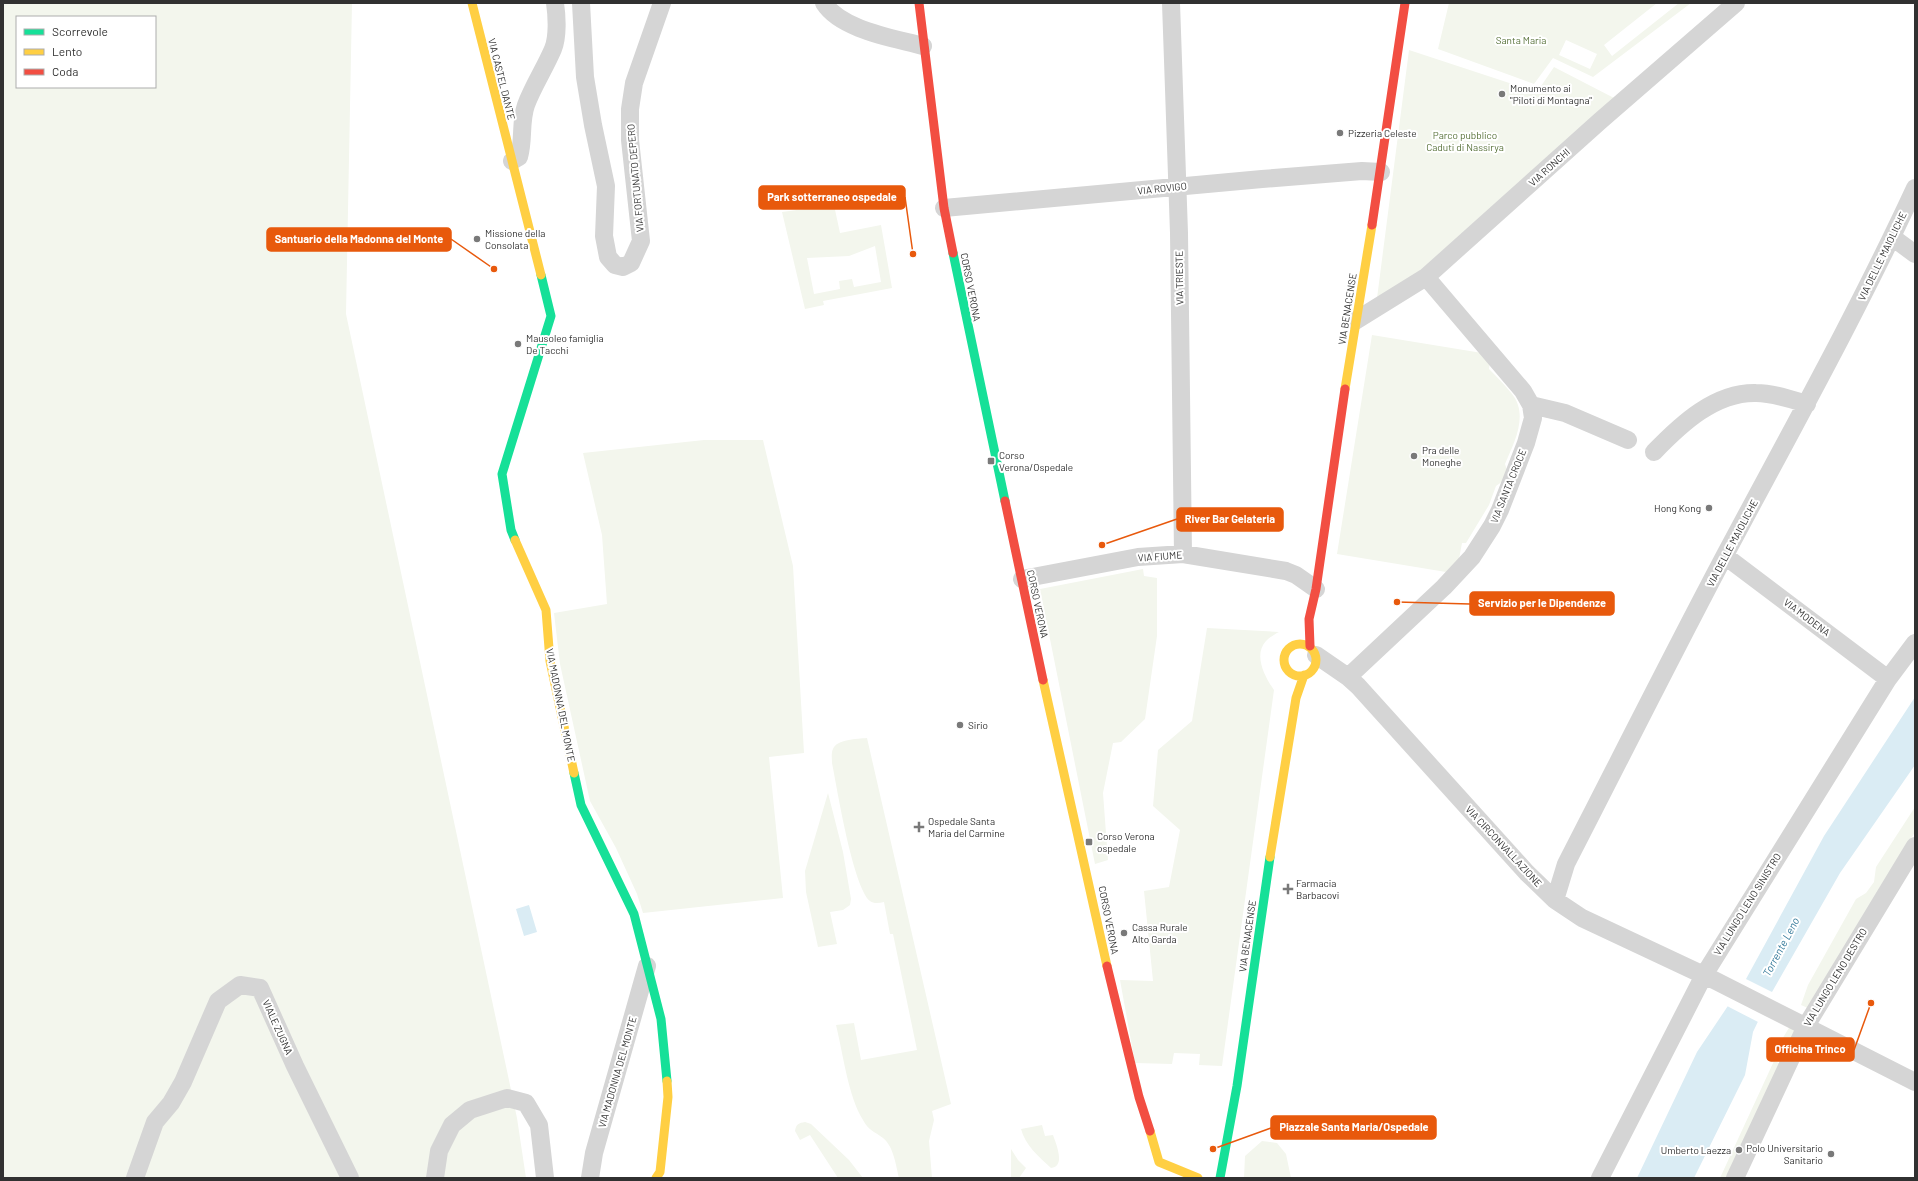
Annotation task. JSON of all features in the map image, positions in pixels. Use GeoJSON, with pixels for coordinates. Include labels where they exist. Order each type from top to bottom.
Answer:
{"type":"FeatureCollection","features":[{"type":"Feature","properties":{"kind":"street","name":"VIA CASTEL DANTE"},"geometry":{"type":"LineString","coordinates":[[472,3],[512,161]]}},
{"type":"Feature","properties":{"kind":"street"},"geometry":{"type":"LineString","coordinates":[[512,161],[519,157],[522,147],[523,119],[526,106],[553,48],[556,30],[555,3]]}},
{"type":"Feature","properties":{"kind":"street","name":"VIA FORTUNATO DEPERO"},"geometry":{"type":"LineString","coordinates":[[581,3],[585,77],[593,125],[606,186],[604,236],[608,257],[615,265],[623,267],[631,263],[641,241],[630,140],[630,110],[634,83],[662,3]]}},
{"type":"Feature","properties":{"kind":"street"},"geometry":{"type":"LineString","coordinates":[[824,3],[837,17],[858,27],[923,46]]}},
{"type":"Feature","properties":{"kind":"street","name":"CORSO VERONA"},"geometry":{"type":"LineString","coordinates":[[919,3],[923,46],[944,208],[996,468],[1107,965],[1139,1098],[1155,1152],[1160,1162],[1166,1167],[1187,1172],[1198,1178]]}},
{"type":"Feature","properties":{"kind":"street","name":"VIA TRIESTE"},"geometry":{"type":"LineString","coordinates":[[1171,3],[1177,186],[1184,554]]}},
{"type":"Feature","properties":{"kind":"street","name":"VIA BENACENSE"},"geometry":{"type":"LineString","coordinates":[[1220,1178],[1237,1086],[1262,908],[1296,698],[1310,662],[1309,618],[1316,589],[1355,321],[1381,172],[1405,3]]}},
{"type":"Feature","properties":{"kind":"street","name":"VIA RONCHI"},"geometry":{"type":"LineString","coordinates":[[1355,321],[1426,277],[1600,121],[1736,3]]}},
{"type":"Feature","properties":{"kind":"street","name":"VIA MADONNA DEL MONTE"},"geometry":{"type":"LineString","coordinates":[[512,161],[551,316],[502,474],[511,530],[546,610],[550,661],[581,805],[634,914],[661,1019],[668,1097],[660,1172],[656,1178]]}},
{"type":"Feature","properties":{"kind":"street","name":"VIA ROVIGO"},"geometry":{"type":"LineString","coordinates":[[944,208],[1177,186],[1362,171],[1381,172]]}},
{"type":"Feature","properties":{"kind":"street","name":"VIA DELLE MAIOLICHE"},"geometry":{"type":"LineString","coordinates":[[1555,900],[1566,864],[1725,556],[1807,404],[1892,237],[1915,188]]}},
{"type":"Feature","properties":{"kind":"street"},"geometry":{"type":"LineString","coordinates":[[1892,237],[1915,254]]}},
{"type":"Feature","properties":{"kind":"street"},"geometry":{"type":"LineString","coordinates":[[1426,277],[1523,391],[1531,405],[1565,413],[1628,440]]}},
{"type":"Feature","properties":{"kind":"street"},"geometry":{"type":"LineString","coordinates":[[1654,452],[1689,421],[1720,399],[1743,393],[1757,393],[1775,395],[1807,404]]}},
{"type":"Feature","properties":{"kind":"street","name":"VIA SANTA CROCE"},"geometry":{"type":"LineString","coordinates":[[1344,674],[1444,587],[1472,557],[1500,510],[1526,443],[1533,418],[1531,405]]}},
{"type":"Feature","properties":{"kind":"street","name":"VIA FIUME"},"geometry":{"type":"LineString","coordinates":[[1022,579],[1138,557],[1184,554],[1286,571],[1296,575],[1316,589]]}},
{"type":"Feature","properties":{"kind":"street","name":"VIA MODENA"},"geometry":{"type":"LineString","coordinates":[[1725,556],[1888,679]]}},
{"type":"Feature","properties":{"kind":"street","name":"VIA BENACENSE"},"geometry":{"type":"LineString","coordinates":[[1296,698],[1284,656],[1309,618]]}},
{"type":"Feature","properties":{"kind":"street"},"geometry":{"type":"LineString","coordinates":[[1292,645],[1301,643],[1310,662],[1344,674]]}},
{"type":"Feature","properties":{"kind":"street","name":"VIA LUNGO LENO SINISTRO"},"geometry":{"type":"LineString","coordinates":[[1600,1178],[1704,975],[1888,679],[1915,643]]}},
{"type":"Feature","properties":{"kind":"street"},"geometry":{"type":"LineString","coordinates":[[1287,670],[1295,675],[1310,662]]}},
{"type":"Feature","properties":{"kind":"street","name":"VIA CIRCONVALLAZIONE"},"geometry":{"type":"LineString","coordinates":[[1344,674],[1527,873],[1555,900],[1582,918],[1704,975],[1915,1082]]}},
{"type":"Feature","properties":{"kind":"street","name":"VIA LUNGO LENO DESTRO"},"geometry":{"type":"LineString","coordinates":[[1735,1178],[1806,1026],[1915,846]]}},
{"type":"Feature","properties":{"kind":"street","name":"VIA MADONNA DEL MONTE"},"geometry":{"type":"LineString","coordinates":[[590,1178],[594,1153],[647,966]]}},
{"type":"Feature","properties":{"kind":"street","name":"VIALE ZUGNA"},"geometry":{"type":"LineString","coordinates":[[134,1178],[155,1122],[173,1108],[218,1001],[240,985],[260,988],[298,1072],[350,1178]]}},
{"type":"Feature","properties":{"kind":"street"},"geometry":{"type":"LineString","coordinates":[[435,1178],[439,1151],[452,1125],[470,1110],[508,1098],[526,1103],[539,1125],[545,1178]]}},
{"type":"Feature","properties":{"kind":"green space"},"geometry":{"type":"Polygon","coordinates":[[[3,3],[352,3],[346,314],[517,1118],[526,1178],[3,1178],[3,3]]]}},
{"type":"Feature","properties":{"kind":"green space","name":"Santa Maria"},"geometry":{"type":"Polygon","coordinates":[[[1449,3],[1657,3],[1604,45],[1612,56],[1679,3],[1691,3],[1593,77],[1553,58],[1534,84],[1438,49],[1449,3]],[[1566,40],[1559,55],[1590,69],[1597,54],[1566,40]]]}},
{"type":"Feature","properties":{"kind":"green space","name":"Parco pubblico Caduti di Nassirya"},"geometry":{"type":"Polygon","coordinates":[[[1409,50],[1537,92],[1554,67],[1614,98],[1395,293],[1376,306],[1409,50]]]}},
{"type":"Feature","properties":{"kind":"green space"},"geometry":{"type":"Polygon","coordinates":[[[834,205],[840,233],[881,225],[892,288],[823,301],[824,305],[805,309],[782,212],[834,205]],[[875,246],[849,256],[807,258],[814,294],[840,289],[839,281],[852,279],[854,287],[881,282],[875,246]]]}},
{"type":"Feature","properties":{"kind":"green space","name":"Pra delle Moneghe"},"geometry":{"type":"Polygon","coordinates":[[[1372,335],[1482,353],[1490,362],[1489,369],[1501,381],[1517,402],[1520,420],[1516,438],[1505,464],[1507,470],[1503,481],[1496,486],[1489,505],[1466,543],[1462,543],[1459,559],[1446,572],[1337,554],[1372,335]]]}},
{"type":"Feature","properties":{"kind":"green space"},"geometry":{"type":"Polygon","coordinates":[[[704,440],[763,440],[793,566],[804,753],[769,757],[783,898],[643,913],[637,894],[616,848],[590,801],[560,664],[554,613],[607,604],[602,535],[583,453],[704,440]]]}},
{"type":"Feature","properties":{"kind":"green space"},"geometry":{"type":"Polygon","coordinates":[[[1143,569],[1144,576],[1157,578],[1157,636],[1145,719],[1121,742],[1113,743],[1103,793],[1108,860],[1095,864],[1040,589],[1143,569]]]}},
{"type":"Feature","properties":{"kind":"green space"},"geometry":{"type":"Polygon","coordinates":[[[1207,628],[1279,632],[1266,641],[1260,653],[1260,659],[1264,672],[1274,690],[1222,1066],[1199,1065],[1200,1054],[1174,1053],[1172,1064],[1135,1063],[1120,980],[1153,981],[1144,891],[1169,887],[1180,830],[1153,806],[1158,750],[1192,721],[1207,628]]]}},
{"type":"Feature","properties":{"kind":"green space"},"geometry":{"type":"Polygon","coordinates":[[[867,738],[951,1104],[932,1111],[934,1120],[929,1141],[932,1178],[899,1178],[890,1146],[883,1138],[867,1126],[853,1099],[846,1074],[836,1025],[854,1023],[861,1060],[917,1050],[893,934],[890,934],[884,902],[875,903],[870,901],[864,892],[858,877],[846,836],[832,763],[832,751],[839,743],[848,740],[867,738]]]}},
{"type":"Feature","properties":{"kind":"green space"},"geometry":{"type":"Polygon","coordinates":[[[828,793],[843,852],[851,899],[850,905],[843,910],[830,912],[837,944],[818,947],[806,892],[805,871],[828,793]]]}},
{"type":"Feature","properties":{"kind":"green space"},"geometry":{"type":"Polygon","coordinates":[[[1915,807],[1915,832],[1810,1009],[1801,1005],[1808,985],[1856,899],[1866,893],[1874,882],[1876,867],[1915,807]]]}},
{"type":"Feature","properties":{"kind":"green space"},"geometry":{"type":"Polygon","coordinates":[[[1792,1023],[1801,1028],[1787,1055],[1776,1049],[1792,1023]]]}},
{"type":"Feature","properties":{"kind":"green space"},"geometry":{"type":"Polygon","coordinates":[[[1774,1061],[1784,1065],[1732,1178],[1720,1178],[1774,1061]]]}},
{"type":"Feature","properties":{"kind":"green space"},"geometry":{"type":"Polygon","coordinates":[[[805,1122],[811,1124],[849,1160],[863,1178],[838,1178],[810,1135],[800,1140],[795,1129],[798,1124],[805,1122]]]}},
{"type":"Feature","properties":{"kind":"green space"},"geometry":{"type":"Polygon","coordinates":[[[1042,1125],[1045,1136],[1053,1135],[1058,1149],[1058,1163],[1056,1166],[1051,1168],[1029,1145],[1021,1129],[1042,1125]]]}},
{"type":"Feature","properties":{"kind":"green space"},"geometry":{"type":"Polygon","coordinates":[[[1262,1141],[1277,1143],[1286,1154],[1291,1178],[1244,1178],[1245,1156],[1262,1141]]]}},
{"type":"Feature","properties":{"kind":"green space"},"geometry":{"type":"Polygon","coordinates":[[[1011,1149],[1018,1160],[1026,1168],[1019,1178],[1011,1178],[1011,1149]]]}},
{"type":"Feature","properties":{"kind":"water","name":"Torrente Leno"},"geometry":{"type":"Polygon","coordinates":[[[1915,697],[1915,765],[1840,873],[1772,992],[1753,1032],[1745,1075],[1694,1178],[1637,1178],[1697,1052],[1746,979],[1824,836],[1915,697]]]}},
{"type":"Feature","properties":{"kind":"water"},"geometry":{"type":"Polygon","coordinates":[[[529,905],[537,932],[524,936],[516,909],[529,905]]]}},
{"type":"Feature","properties":{"kind":"pier"},"geometry":{"type":"Polygon","coordinates":[[[1744,978],[1774,993],[1760,1023],[1727,1006],[1744,978]]]}},
{"type":"Feature","properties":{"kind":"traffic: fast"},"geometry":{"type":"LineString","coordinates":[[953,253],[1005,501]]}},
{"type":"Feature","properties":{"kind":"traffic: fast"},"geometry":{"type":"LineString","coordinates":[[515,540],[511,530],[502,474],[551,316],[541,275]]}},
{"type":"Feature","properties":{"kind":"traffic: fast"},"geometry":{"type":"LineString","coordinates":[[574,773],[581,805],[634,914],[661,1019],[667,1081]]}},
{"type":"Feature","properties":{"kind":"traffic: fast"},"geometry":{"type":"LineString","coordinates":[[1220,1178],[1237,1086],[1270,857]]}},
{"type":"Feature","properties":{"kind":"traffic: slow"},"geometry":{"type":"LineString","coordinates":[[472,3],[541,275]]}},
{"type":"Feature","properties":{"kind":"traffic: slow"},"geometry":{"type":"LineString","coordinates":[[1345,389],[1372,225]]}},
{"type":"Feature","properties":{"kind":"traffic: slow"},"geometry":{"type":"LineString","coordinates":[[515,540],[546,610],[550,661],[574,773]]}},
{"type":"Feature","properties":{"kind":"traffic: slow"},"geometry":{"type":"LineString","coordinates":[[1297,644],[1303,644],[1313,651],[1316,660],[1315,666],[1309,673],[1303,676],[1297,676],[1287,669],[1284,663],[1284,657],[1291,647],[1297,644]]}},
{"type":"Feature","properties":{"kind":"traffic: slow"},"geometry":{"type":"LineString","coordinates":[[1270,857],[1296,698],[1304,675]]}},
{"type":"Feature","properties":{"kind":"traffic: slow"},"geometry":{"type":"LineString","coordinates":[[1043,680],[1107,966]]}},
{"type":"Feature","properties":{"kind":"traffic: slow"},"geometry":{"type":"LineString","coordinates":[[656,1178],[660,1172],[668,1097],[667,1081]]}},
{"type":"Feature","properties":{"kind":"traffic: slow"},"geometry":{"type":"LineString","coordinates":[[1150,1131],[1159,1162],[1198,1178]]}},
{"type":"Feature","properties":{"kind":"traffic: jam"},"geometry":{"type":"LineString","coordinates":[[919,3],[944,208],[953,253]]}},
{"type":"Feature","properties":{"kind":"traffic: jam"},"geometry":{"type":"LineString","coordinates":[[1372,225],[1405,3]]}},
{"type":"Feature","properties":{"kind":"traffic: jam"},"geometry":{"type":"LineString","coordinates":[[1310,646],[1309,619],[1316,589],[1345,389]]}},
{"type":"Feature","properties":{"kind":"traffic: jam"},"geometry":{"type":"LineString","coordinates":[[1005,501],[1043,680]]}},
{"type":"Feature","properties":{"kind":"traffic: jam"},"geometry":{"type":"LineString","coordinates":[[1107,966],[1139,1097],[1150,1131]]}},
{"type":"Feature","properties":{"kind":"place","name":"Monumento ai \"Piloti di Montagna\""},"geometry":{"type":"Point","coordinates":[1502,94]}},
{"type":"Feature","properties":{"kind":"place","name":"Pizzeria Celeste"},"geometry":{"type":"Point","coordinates":[1340,133]}},
{"type":"Feature","properties":{"kind":"place","name":"Missione della Consolata"},"geometry":{"type":"Point","coordinates":[477,239]}},
{"type":"Feature","properties":{"kind":"place","name":"Park sotterraneo ospedale"},"geometry":{"type":"Point","coordinates":[913,254]}},
{"type":"Feature","properties":{"kind":"place","name":"Santuario della Madonna del Monte"},"geometry":{"type":"Point","coordinates":[494,269]}},
{"type":"Feature","properties":{"kind":"place","name":"Mausoleo famiglia De Tacchi"},"geometry":{"type":"Point","coordinates":[518,344]}},
{"type":"Feature","properties":{"kind":"place","name":"Pra delle Moneghe"},"geometry":{"type":"Point","coordinates":[1414,456]}},
{"type":"Feature","properties":{"kind":"place","name":"Corso Verona/Ospedale"},"geometry":{"type":"Point","coordinates":[991,461]}},
{"type":"Feature","properties":{"kind":"place","name":"Hong Kong"},"geometry":{"type":"Point","coordinates":[1709,508]}},
{"type":"Feature","properties":{"kind":"place","name":"River Bar Gelateria"},"geometry":{"type":"Point","coordinates":[1102,545]}},
{"type":"Feature","properties":{"kind":"place","name":"Servizio per le Dipendenze"},"geometry":{"type":"Point","coordinates":[1397,602]}},
{"type":"Feature","properties":{"kind":"place","name":"Sirio"},"geometry":{"type":"Point","coordinates":[960,725]}},
{"type":"Feature","properties":{"kind":"place","name":"Ospedale Santa Maria del Carmine"},"geometry":{"type":"Point","coordinates":[919,827]}},
{"type":"Feature","properties":{"kind":"place","name":"Corso Verona ospedale"},"geometry":{"type":"Point","coordinates":[1089,842]}},
{"type":"Feature","properties":{"kind":"place","name":"Farmacia Barbacovi"},"geometry":{"type":"Point","coordinates":[1288,889]}},
{"type":"Feature","properties":{"kind":"place","name":"Cassa Rurale Alto Garda"},"geometry":{"type":"Point","coordinates":[1124,933]}},
{"type":"Feature","properties":{"kind":"place","name":"Officina Trinco"},"geometry":{"type":"Point","coordinates":[1871,1003]}},
{"type":"Feature","properties":{"kind":"place","name":"Piazzale Santa Maria/Ospedale"},"geometry":{"type":"Point","coordinates":[1213,1149]}},
{"type":"Feature","properties":{"kind":"place","name":"Umberto Laezza"},"geometry":{"type":"Point","coordinates":[1739,1150]}},
{"type":"Feature","properties":{"kind":"place","name":"Polo Universitario Sanitario"},"geometry":{"type":"Point","coordinates":[1831,1154]}}]}
